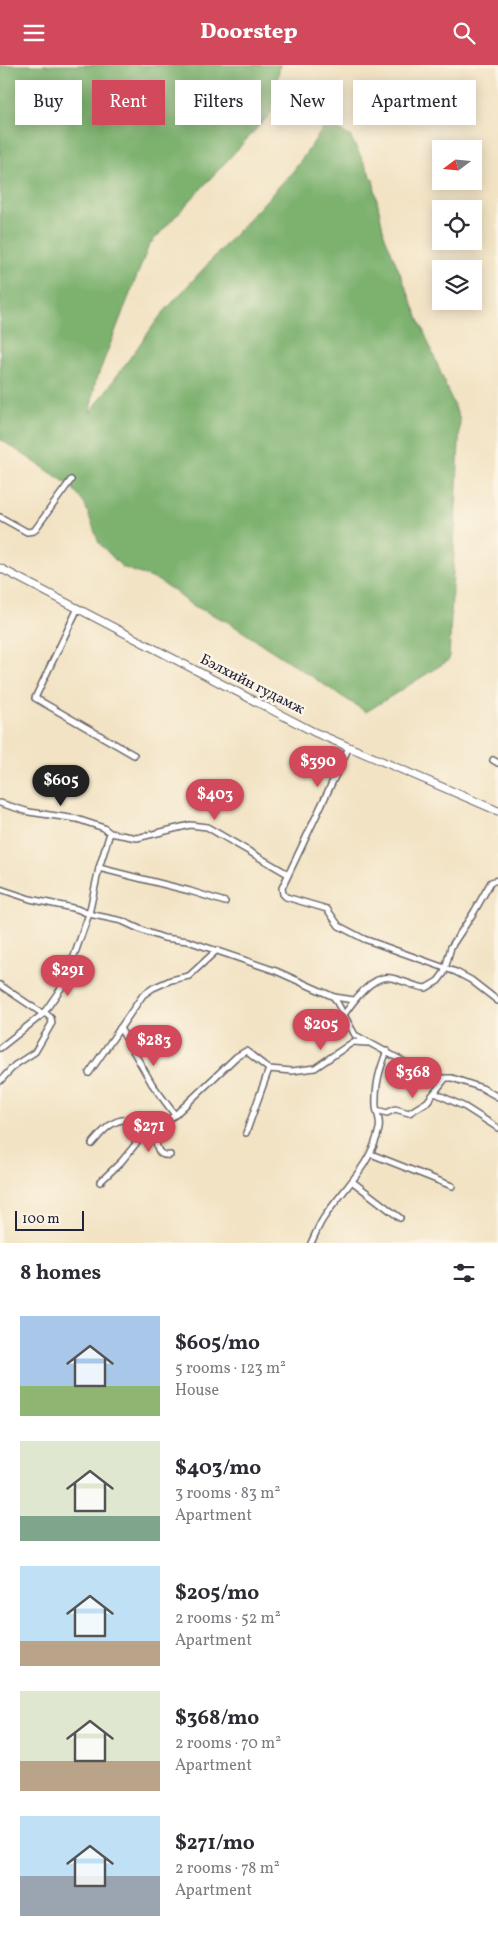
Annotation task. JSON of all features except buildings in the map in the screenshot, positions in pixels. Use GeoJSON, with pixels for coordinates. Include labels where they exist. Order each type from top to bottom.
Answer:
{"type":"FeatureCollection","features":[{"type":"Feature","properties":{"kind":"main road","name":"Бэлхийн гудамж"},"geometry":{"type":"LineString","coordinates":[[0,568],[314,732],[498,811]]}},
{"type":"Feature","properties":{"kind":"street"},"geometry":{"type":"LineString","coordinates":[[0,517],[27,532],[34,531],[71,480]]}},
{"type":"Feature","properties":{"kind":"street"},"geometry":{"type":"LineString","coordinates":[[78,608],[35,698],[134,755]]}},
{"type":"Feature","properties":{"kind":"street"},"geometry":{"type":"LineString","coordinates":[[349,747],[288,874],[282,888],[283,894],[286,897],[327,909],[339,926],[364,939],[446,968],[471,980],[498,1001]]}},
{"type":"Feature","properties":{"kind":"street"},"geometry":{"type":"LineString","coordinates":[[0,803],[29,811],[77,819],[104,828],[110,833],[137,838],[190,825],[207,827],[288,874]]}},
{"type":"Feature","properties":{"kind":"street"},"geometry":{"type":"LineString","coordinates":[[0,1048],[44,1013],[64,984],[89,914],[99,868],[110,833]]}},
{"type":"Feature","properties":{"kind":"street"},"geometry":{"type":"LineString","coordinates":[[99,868],[190,891],[225,902]]}},
{"type":"Feature","properties":{"kind":"street"},"geometry":{"type":"LineString","coordinates":[[343,1016],[365,988],[386,977],[423,988],[429,988],[438,981],[446,968],[450,947],[474,912],[491,882],[498,880]]}},
{"type":"Feature","properties":{"kind":"street"},"geometry":{"type":"LineString","coordinates":[[0,889],[30,899],[122,921],[164,938],[188,941],[217,950],[276,971],[334,997],[354,1000]]}},
{"type":"Feature","properties":{"kind":"street"},"geometry":{"type":"LineString","coordinates":[[89,1073],[143,995],[171,980],[189,976],[217,950]]}},
{"type":"Feature","properties":{"kind":"street"},"geometry":{"type":"LineString","coordinates":[[0,985],[51,1018],[52,1023],[35,1052],[15,1065],[0,1081]]}},
{"type":"Feature","properties":{"kind":"street"},"geometry":{"type":"LineString","coordinates":[[334,997],[355,1035],[434,1078],[452,1078],[498,1097]]}},
{"type":"Feature","properties":{"kind":"street"},"geometry":{"type":"LineString","coordinates":[[120,1028],[152,1084],[175,1115]]}},
{"type":"Feature","properties":{"kind":"street"},"geometry":{"type":"LineString","coordinates":[[100,1183],[139,1140],[175,1115],[236,1057],[246,1051],[269,1069],[292,1071],[315,1068],[353,1042],[369,1043]]}},
{"type":"Feature","properties":{"kind":"street"},"geometry":{"type":"LineString","coordinates":[[310,1243],[322,1220],[353,1183],[371,1153],[379,1129],[380,1119],[375,1090],[378,1074],[387,1051]]}},
{"type":"Feature","properties":{"kind":"street"},"geometry":{"type":"LineString","coordinates":[[246,1133],[269,1069]]}},
{"type":"Feature","properties":{"kind":"street"},"geometry":{"type":"LineString","coordinates":[[377,1110],[386,1113],[395,1109],[409,1113],[427,1102],[445,1079]]}},
{"type":"Feature","properties":{"kind":"street"},"geometry":{"type":"LineString","coordinates":[[435,1093],[465,1107],[498,1128]]}},
{"type":"Feature","properties":{"kind":"street"},"geometry":{"type":"LineString","coordinates":[[92,1144],[105,1128],[116,1121],[132,1120],[152,1132]]}},
{"type":"Feature","properties":{"kind":"street"},"geometry":{"type":"LineString","coordinates":[[158,1127],[155,1138],[156,1145],[161,1154],[165,1156],[170,1155]]}},
{"type":"Feature","properties":{"kind":"street"},"geometry":{"type":"LineString","coordinates":[[371,1153],[452,1186]]}},
{"type":"Feature","properties":{"kind":"street"},"geometry":{"type":"LineString","coordinates":[[353,1183],[400,1218]]}},
{"type":"Feature","properties":{"kind":"green space"},"geometry":{"type":"Polygon","coordinates":[[[0,65],[280,65],[277,80],[271,80],[271,113],[261,124],[261,80],[175,80],[175,125],[260,125],[149,245],[95,383],[90,413],[161,315],[294,170],[326,125],[331,125],[350,136],[373,180],[384,234],[460,420],[449,660],[366,712],[228,622],[190,604],[157,580],[122,567],[99,543],[85,505],[71,486],[0,439],[0,65]]]}}]}
